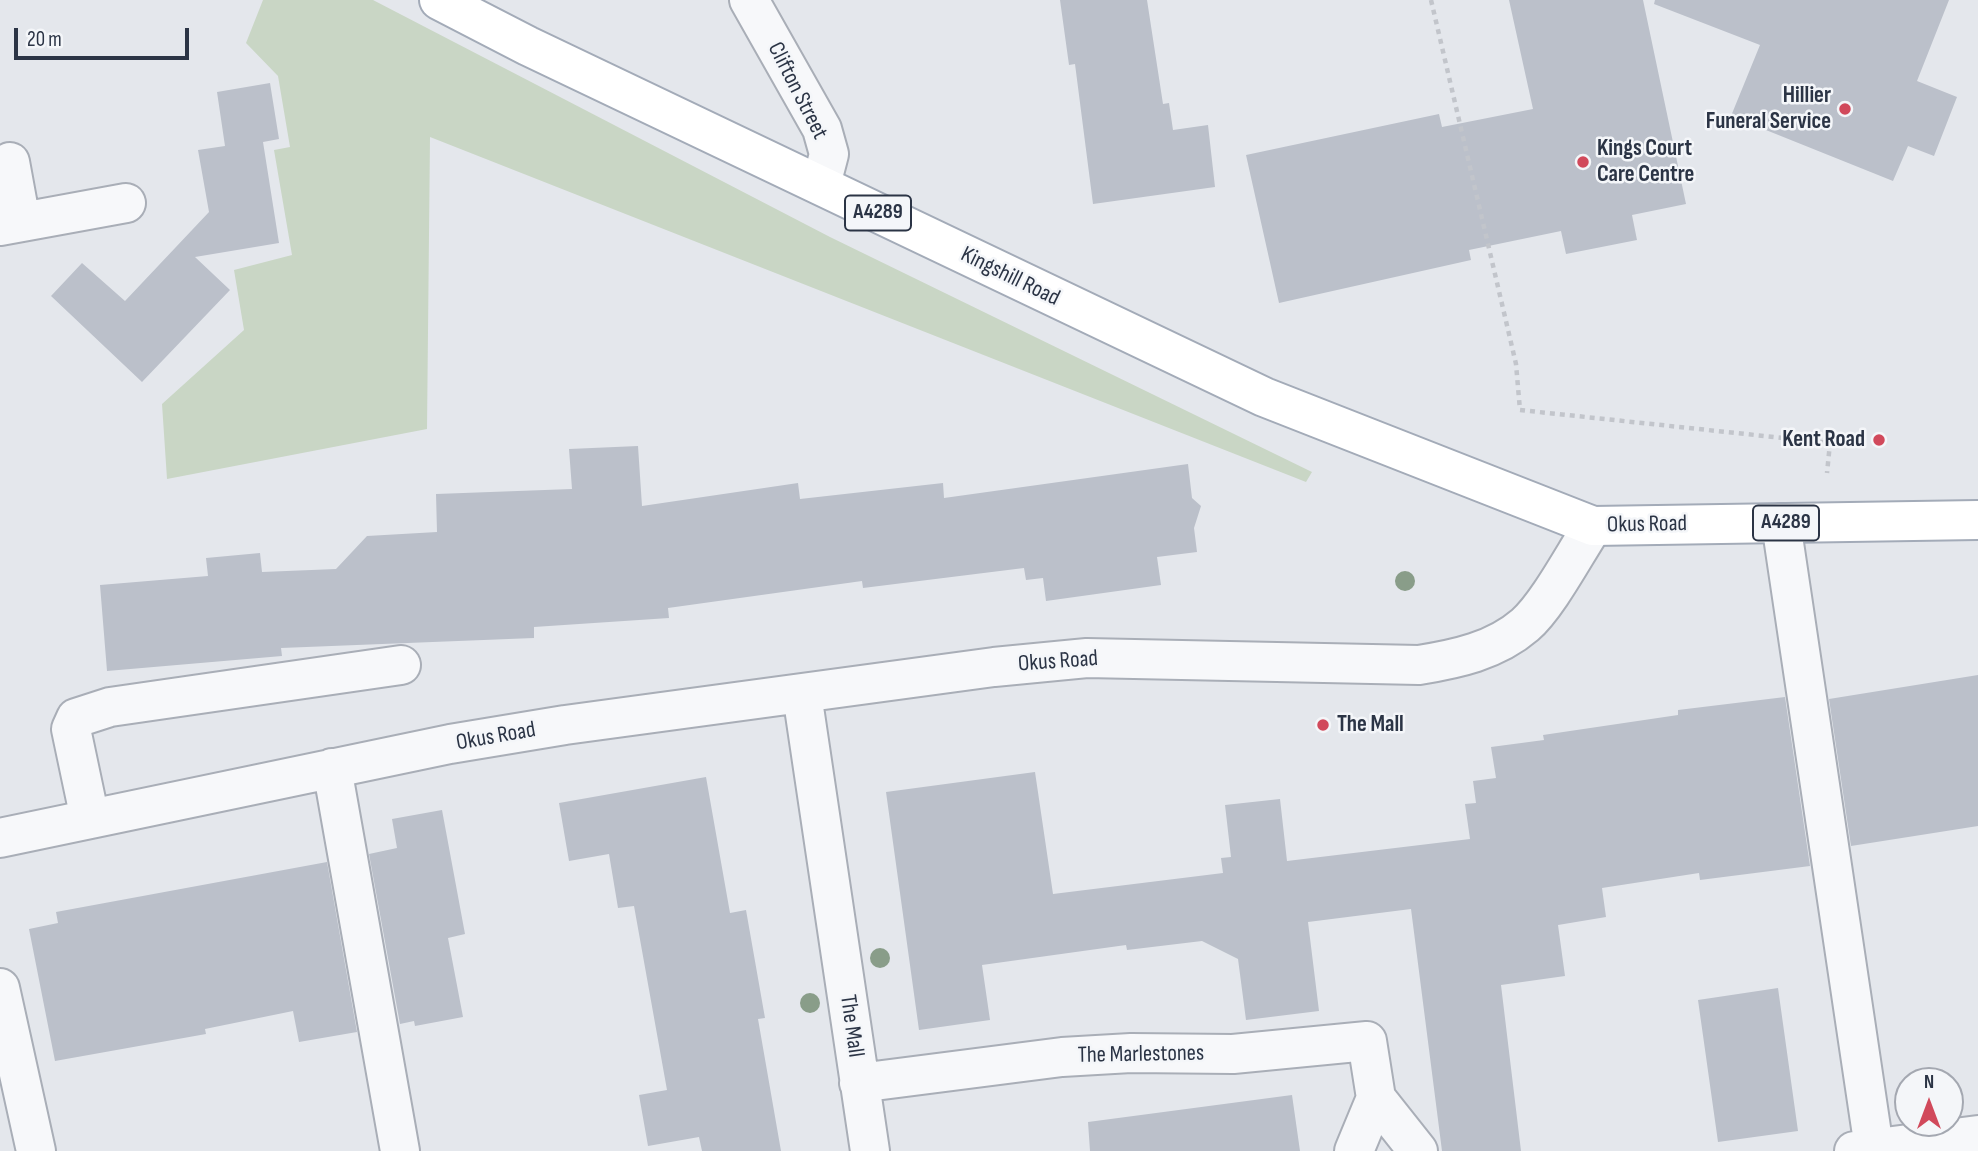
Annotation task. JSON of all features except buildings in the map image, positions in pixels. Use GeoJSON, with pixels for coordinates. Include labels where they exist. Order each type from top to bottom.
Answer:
{"type":"FeatureCollection","features":[{"type":"Feature","properties":{"kind":"main road","name":"Kingshill Road"},"geometry":{"type":"LineString","coordinates":[[439,0],[1265,397],[1593,526]]}},
{"type":"Feature","properties":{"kind":"main road","name":"Okus Road"},"geometry":{"type":"LineString","coordinates":[[1593,526],[1978,520]]}},
{"type":"Feature","properties":{"kind":"street","name":"Clifton Street"},"geometry":{"type":"LineString","coordinates":[[749,0],[822,129],[829,154],[821,185]]}},
{"type":"Feature","properties":{"kind":"street"},"geometry":{"type":"LineString","coordinates":[[10,162],[11,224],[126,203]]}},
{"type":"Feature","properties":{"kind":"street"},"geometry":{"type":"LineString","coordinates":[[1781,523],[1864,1149],[1978,1135]]}},
{"type":"Feature","properties":{"kind":"street","name":"Okus Road"},"geometry":{"type":"LineString","coordinates":[[0,838],[332,768],[565,725],[994,667],[1087,658],[1419,665],[1456,659],[1485,649],[1527,624],[1593,526]]}},
{"type":"Feature","properties":{"kind":"street"},"geometry":{"type":"LineString","coordinates":[[90,819],[71,729],[76,718],[110,706],[401,665]]}},
{"type":"Feature","properties":{"kind":"street","name":"The Mall"},"geometry":{"type":"LineString","coordinates":[[802,694],[870,1151]]}},
{"type":"Feature","properties":{"kind":"street"},"geometry":{"type":"LineString","coordinates":[[332,768],[400,1151]]}},
{"type":"Feature","properties":{"kind":"street"},"geometry":{"type":"LineString","coordinates":[[0,988],[36,1151]]}},
{"type":"Feature","properties":{"kind":"street","name":"The Marlestones"},"geometry":{"type":"LineString","coordinates":[[859,1083],[1062,1057],[1131,1053],[1233,1054],[1367,1041],[1376,1098],[1418,1151]]}},
{"type":"Feature","properties":{"kind":"street"},"geometry":{"type":"LineString","coordinates":[[1354,1151],[1376,1098]]}},
{"type":"Feature","properties":{"kind":"path"},"geometry":{"type":"LineString","coordinates":[[1431,0],[1516,364],[1520,410],[1830,443],[1823,522]]}},
{"type":"Feature","properties":{"kind":"green space"},"geometry":{"type":"Polygon","coordinates":[[[263,0],[373,0],[830,237],[1312,472],[1306,482],[430,137],[427,429],[167,479],[162,404],[244,330],[234,270],[292,255],[274,150],[290,147],[278,76],[246,43],[263,0]]]}},
{"type":"Feature","properties":{"kind":"place","name":"Hillier Funeral Service"},"geometry":{"type":"Point","coordinates":[1845,109]}},
{"type":"Feature","properties":{"kind":"place","name":"Kings Court Care Centre"},"geometry":{"type":"Point","coordinates":[1583,162]}},
{"type":"Feature","properties":{"kind":"place","name":"Kent Road"},"geometry":{"type":"Point","coordinates":[1879,440]}},
{"type":"Feature","properties":{"kind":"place","name":"The Mall"},"geometry":{"type":"Point","coordinates":[1323,725]}}]}
